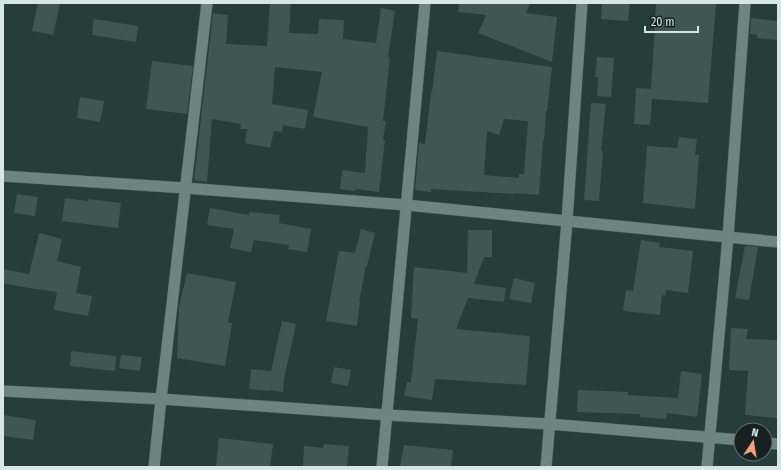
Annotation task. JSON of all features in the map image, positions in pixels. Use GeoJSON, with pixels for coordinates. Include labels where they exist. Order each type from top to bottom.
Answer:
{"type":"FeatureCollection","features":[{"type":"Feature","properties":{"kind":"street"},"geometry":{"type":"LineString","coordinates":[[154,467],[160,399],[207,3]]}},
{"type":"Feature","properties":{"kind":"street"},"geometry":{"type":"LineString","coordinates":[[382,467],[425,3]]}},
{"type":"Feature","properties":{"kind":"street"},"geometry":{"type":"LineString","coordinates":[[546,467],[567,221],[582,3]]}},
{"type":"Feature","properties":{"kind":"street"},"geometry":{"type":"LineString","coordinates":[[707,467],[728,237],[745,3]]}},
{"type":"Feature","properties":{"kind":"street"},"geometry":{"type":"LineString","coordinates":[[3,176],[406,205],[778,242]]}},
{"type":"Feature","properties":{"kind":"street"},"geometry":{"type":"LineString","coordinates":[[3,391],[160,399],[387,415],[549,424],[733,439]]}},
{"type":"Feature","properties":{"kind":"building"},"geometry":{"type":"Polygon","coordinates":[[[38,3],[60,3],[53,35],[32,31],[38,3]]]}},
{"type":"Feature","properties":{"kind":"building"},"geometry":{"type":"Polygon","coordinates":[[[270,3],[291,3],[289,33],[318,34],[319,19],[344,20],[343,39],[376,43],[381,8],[395,11],[388,57],[390,57],[383,121],[386,121],[383,140],[385,140],[379,192],[356,189],[355,191],[340,189],[342,170],[365,173],[368,127],[313,117],[322,72],[275,67],[272,104],[308,110],[305,129],[283,125],[282,132],[274,131],[270,148],[245,143],[247,129],[240,129],[241,124],[212,119],[207,182],[194,180],[213,13],[228,15],[226,44],[267,46],[270,3]]]}},
{"type":"Feature","properties":{"kind":"building"},"geometry":{"type":"Polygon","coordinates":[[[459,3],[530,3],[526,13],[557,17],[552,62],[478,33],[486,15],[458,12],[459,3]]]}},
{"type":"Feature","properties":{"kind":"building"},"geometry":{"type":"Polygon","coordinates":[[[602,3],[630,3],[628,21],[601,19],[602,3]]]}},
{"type":"Feature","properties":{"kind":"building"},"geometry":{"type":"Polygon","coordinates":[[[656,3],[716,3],[708,103],[652,99],[650,125],[634,124],[636,88],[651,89],[656,3]]]}},
{"type":"Feature","properties":{"kind":"building"},"geometry":{"type":"Polygon","coordinates":[[[751,18],[778,21],[778,40],[757,38],[757,35],[750,34],[751,18]]]}},
{"type":"Feature","properties":{"kind":"building"},"geometry":{"type":"Polygon","coordinates":[[[94,19],[138,26],[136,42],[92,35],[94,19]]]}},
{"type":"Feature","properties":{"kind":"building"},"geometry":{"type":"Polygon","coordinates":[[[437,51],[552,67],[543,140],[539,195],[431,189],[431,192],[415,190],[419,143],[425,144],[437,51]],[[504,119],[499,135],[487,131],[484,175],[519,178],[519,174],[524,174],[528,121],[504,119]]]}},
{"type":"Feature","properties":{"kind":"building"},"geometry":{"type":"Polygon","coordinates":[[[597,57],[614,58],[611,97],[597,96],[598,77],[595,77],[597,57]]]}},
{"type":"Feature","properties":{"kind":"building"},"geometry":{"type":"Polygon","coordinates":[[[152,61],[193,66],[187,114],[146,109],[152,61]]]}},
{"type":"Feature","properties":{"kind":"building"},"geometry":{"type":"Polygon","coordinates":[[[80,97],[104,101],[100,122],[77,118],[80,97]]]}},
{"type":"Feature","properties":{"kind":"building"},"geometry":{"type":"Polygon","coordinates":[[[591,103],[606,104],[601,151],[603,151],[599,201],[584,200],[591,103]]]}},
{"type":"Feature","properties":{"kind":"building"},"geometry":{"type":"Polygon","coordinates":[[[679,137],[697,139],[695,155],[699,155],[695,209],[643,203],[647,146],[677,148],[679,137]]]}},
{"type":"Feature","properties":{"kind":"building"},"geometry":{"type":"Polygon","coordinates":[[[17,194],[38,197],[35,216],[14,213],[17,194]]]}},
{"type":"Feature","properties":{"kind":"building"},"geometry":{"type":"Polygon","coordinates":[[[65,198],[121,203],[118,228],[62,221],[65,198]]]}},
{"type":"Feature","properties":{"kind":"building"},"geometry":{"type":"Polygon","coordinates":[[[210,208],[249,215],[249,212],[280,215],[279,223],[311,229],[307,252],[288,249],[289,245],[254,240],[251,252],[230,248],[234,229],[207,225],[210,208]]]}},
{"type":"Feature","properties":{"kind":"building"},"geometry":{"type":"Polygon","coordinates":[[[361,229],[375,233],[366,266],[359,301],[357,326],[326,321],[339,251],[355,253],[361,229]]]}},
{"type":"Feature","properties":{"kind":"building"},"geometry":{"type":"Polygon","coordinates":[[[468,230],[492,230],[492,257],[484,257],[474,284],[506,288],[504,302],[468,298],[456,329],[530,336],[526,385],[435,379],[432,400],[404,396],[407,382],[411,382],[418,319],[411,318],[414,267],[467,273],[468,230]]]}},
{"type":"Feature","properties":{"kind":"building"},"geometry":{"type":"Polygon","coordinates":[[[39,233],[62,239],[57,261],[81,267],[76,293],[92,296],[88,316],[54,310],[57,292],[3,283],[3,269],[29,274],[39,233]]]}},
{"type":"Feature","properties":{"kind":"building"},"geometry":{"type":"Polygon","coordinates":[[[641,240],[660,243],[659,247],[693,251],[688,293],[666,290],[665,296],[662,295],[660,315],[623,311],[626,290],[633,291],[641,240]]]}},
{"type":"Feature","properties":{"kind":"building"},"geometry":{"type":"Polygon","coordinates":[[[745,246],[758,247],[749,300],[735,298],[745,246]]]}},
{"type":"Feature","properties":{"kind":"building"},"geometry":{"type":"Polygon","coordinates":[[[187,273],[236,282],[228,323],[232,323],[225,366],[177,358],[179,307],[187,273]]]}},
{"type":"Feature","properties":{"kind":"building"},"geometry":{"type":"Polygon","coordinates":[[[514,278],[535,283],[531,303],[509,299],[514,278]]]}},
{"type":"Feature","properties":{"kind":"building"},"geometry":{"type":"Polygon","coordinates":[[[282,321],[296,324],[284,379],[283,392],[249,389],[251,369],[271,371],[282,321]]]}},
{"type":"Feature","properties":{"kind":"building"},"geometry":{"type":"Polygon","coordinates":[[[731,328],[748,329],[746,339],[778,340],[778,418],[745,415],[748,371],[729,370],[731,328]]]}},
{"type":"Feature","properties":{"kind":"building"},"geometry":{"type":"Polygon","coordinates":[[[71,351],[116,356],[115,371],[70,366],[71,351]]]}},
{"type":"Feature","properties":{"kind":"building"},"geometry":{"type":"Polygon","coordinates":[[[121,355],[142,357],[140,371],[119,368],[121,355]]]}},
{"type":"Feature","properties":{"kind":"building"},"geometry":{"type":"Polygon","coordinates":[[[334,367],[351,370],[348,386],[331,383],[334,367]]]}},
{"type":"Feature","properties":{"kind":"building"},"geometry":{"type":"Polygon","coordinates":[[[681,371],[702,374],[697,417],[667,413],[666,419],[640,417],[640,414],[577,412],[578,390],[628,392],[628,395],[678,398],[681,371]]]}},
{"type":"Feature","properties":{"kind":"building"},"geometry":{"type":"Polygon","coordinates":[[[3,415],[36,420],[33,440],[3,436],[3,415]]]}},
{"type":"Feature","properties":{"kind":"building"},"geometry":{"type":"Polygon","coordinates":[[[219,438],[273,444],[270,467],[216,467],[219,438]]]}},
{"type":"Feature","properties":{"kind":"building"},"geometry":{"type":"Polygon","coordinates":[[[324,444],[349,446],[347,467],[303,467],[304,446],[323,448],[324,444]]]}},
{"type":"Feature","properties":{"kind":"building"},"geometry":{"type":"Polygon","coordinates":[[[404,445],[453,450],[451,467],[400,467],[404,445]]]}}]}
